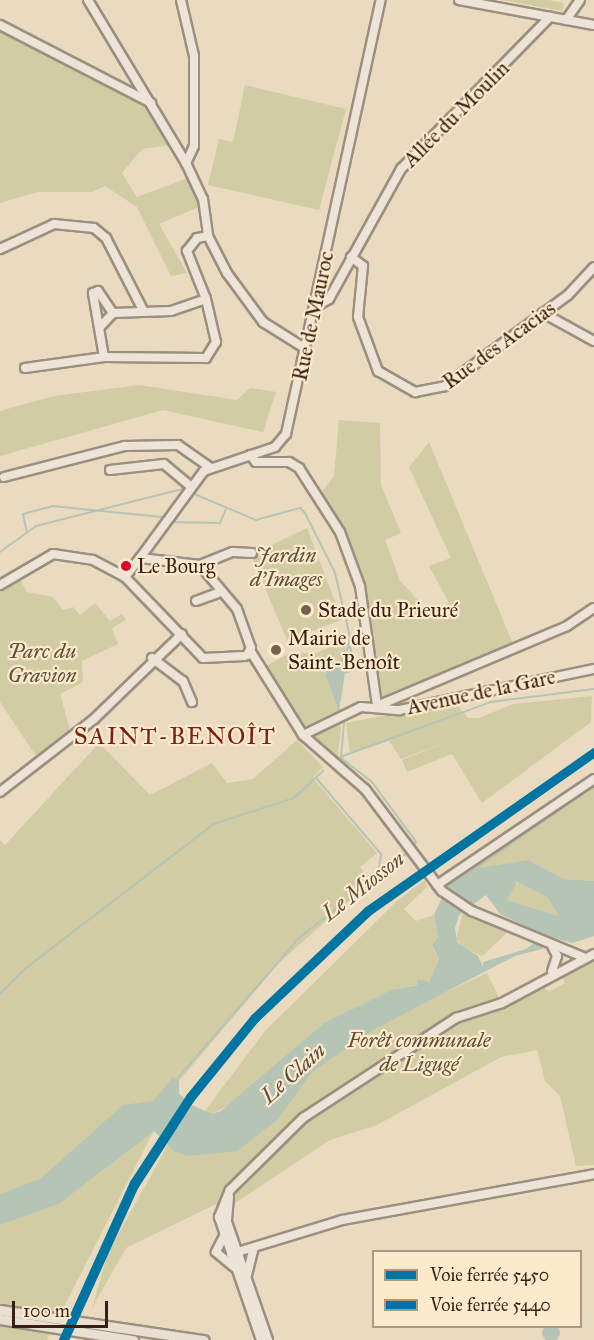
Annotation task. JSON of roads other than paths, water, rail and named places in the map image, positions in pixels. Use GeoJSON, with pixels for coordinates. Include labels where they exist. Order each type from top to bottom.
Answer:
{"type":"FeatureCollection","features":[{"type":"Feature","properties":{"kind":"main road"},"geometry":{"type":"LineString","coordinates":[[0,1310],[83,1326],[204,1340]]}},
{"type":"Feature","properties":{"kind":"main road"},"geometry":{"type":"LineString","coordinates":[[0,1319],[57,1322]]}},
{"type":"Feature","properties":{"kind":"main road"},"geometry":{"type":"LineString","coordinates":[[83,1326],[133,1340]]}},
{"type":"Feature","properties":{"kind":"street"},"geometry":{"type":"LineString","coordinates":[[88,0],[186,163],[203,199],[208,236],[255,314],[306,349]]}},
{"type":"Feature","properties":{"kind":"street"},"geometry":{"type":"LineString","coordinates":[[181,0],[194,56],[194,146],[186,163]]}},
{"type":"Feature","properties":{"kind":"street","name":"Rue de Mauroc"},"geometry":{"type":"LineString","coordinates":[[125,577],[190,486],[209,467],[275,447],[286,434],[381,0]]}},
{"type":"Feature","properties":{"kind":"street"},"geometry":{"type":"LineString","coordinates":[[459,0],[594,25]]}},
{"type":"Feature","properties":{"kind":"street"},"geometry":{"type":"LineString","coordinates":[[566,20],[580,0]]}},
{"type":"Feature","properties":{"kind":"street","name":"Allée du Moulin"},"geometry":{"type":"LineString","coordinates":[[315,307],[329,299],[401,169],[550,17]]}},
{"type":"Feature","properties":{"kind":"street"},"geometry":{"type":"LineString","coordinates":[[0,25],[151,103]]}},
{"type":"Feature","properties":{"kind":"street"},"geometry":{"type":"LineString","coordinates":[[0,249],[54,224],[94,228],[106,238],[144,312]]}},
{"type":"Feature","properties":{"kind":"street"},"geometry":{"type":"LineString","coordinates":[[25,368],[104,357],[206,358],[216,342],[206,299],[187,251],[197,238],[208,236]]}},
{"type":"Feature","properties":{"kind":"street","name":"Rue des Acacias"},"geometry":{"type":"LineString","coordinates":[[351,257],[363,266],[358,317],[378,371],[407,391],[445,386],[543,314],[594,267]]}},
{"type":"Feature","properties":{"kind":"street"},"geometry":{"type":"LineString","coordinates":[[104,357],[93,292],[98,291],[113,314]]}},
{"type":"Feature","properties":{"kind":"street"},"geometry":{"type":"LineString","coordinates":[[100,327],[113,314],[171,312],[206,299]]}},
{"type":"Feature","properties":{"kind":"street"},"geometry":{"type":"LineString","coordinates":[[543,314],[594,341]]}},
{"type":"Feature","properties":{"kind":"street"},"geometry":{"type":"LineString","coordinates":[[4,477],[125,446],[178,445],[209,467]]}},
{"type":"Feature","properties":{"kind":"street"},"geometry":{"type":"LineString","coordinates":[[250,455],[256,462],[289,462],[299,468],[339,532],[360,586],[377,706],[567,626],[594,608]]}},
{"type":"Feature","properties":{"kind":"street"},"geometry":{"type":"LineString","coordinates":[[110,470],[164,464],[190,486]]}},
{"type":"Feature","properties":{"kind":"street"},"geometry":{"type":"LineString","coordinates":[[140,558],[200,564],[233,552],[252,553]]}},
{"type":"Feature","properties":{"kind":"street"},"geometry":{"type":"LineString","coordinates":[[0,585],[53,554],[93,560],[125,577],[182,634],[192,649]]}},
{"type":"Feature","properties":{"kind":"street"},"geometry":{"type":"LineString","coordinates":[[200,564],[218,593],[237,609],[248,654],[270,683],[303,735],[365,789],[440,888],[472,911],[584,957]]}},
{"type":"Feature","properties":{"kind":"street"},"geometry":{"type":"LineString","coordinates":[[196,601],[218,593]]}},
{"type":"Feature","properties":{"kind":"street"},"geometry":{"type":"LineString","coordinates":[[0,792],[94,719],[152,658],[173,646],[182,634]]}},
{"type":"Feature","properties":{"kind":"street"},"geometry":{"type":"LineString","coordinates":[[173,646],[192,649],[210,660],[248,654]]}},
{"type":"Feature","properties":{"kind":"street"},"geometry":{"type":"LineString","coordinates":[[152,658],[183,681],[192,702]]}},
{"type":"Feature","properties":{"kind":"street","name":"Avenue de la Gare"},"geometry":{"type":"LineString","coordinates":[[303,735],[344,712],[377,706],[399,710],[594,669]]}},
{"type":"Feature","properties":{"kind":"street"},"geometry":{"type":"LineString","coordinates":[[440,888],[594,779]]}},
{"type":"Feature","properties":{"kind":"street"},"geometry":{"type":"LineString","coordinates":[[551,945],[564,965]]}},
{"type":"Feature","properties":{"kind":"street"},"geometry":{"type":"LineString","coordinates":[[551,945],[557,956],[551,974]]}},
{"type":"Feature","properties":{"kind":"street"},"geometry":{"type":"LineString","coordinates":[[235,1254],[224,1236],[220,1209],[235,1185],[303,1119],[456,1018],[502,1003],[564,965],[594,954]]}},
{"type":"Feature","properties":{"kind":"street"},"geometry":{"type":"LineString","coordinates":[[235,1254],[253,1251],[342,1220],[594,1174]]}},
{"type":"Feature","properties":{"kind":"street"},"geometry":{"type":"LineString","coordinates":[[235,1185],[225,1214],[235,1254],[268,1340]]}},
{"type":"Feature","properties":{"kind":"street"},"geometry":{"type":"LineString","coordinates":[[224,1236],[216,1252],[243,1275],[261,1340]]}},
{"type":"Feature","properties":{"kind":"street"},"geometry":{"type":"LineString","coordinates":[[243,1275],[253,1251]]}},
{"type":"Feature","properties":{"kind":"street"},"geometry":{"type":"LineString","coordinates":[[254,1340],[257,1329]]}},
{"type":"Feature","properties":{"kind":"water"},"geometry":{"type":"Polygon","coordinates":[[[347,654],[340,690],[339,710],[325,675],[347,654]]]}},
{"type":"Feature","properties":{"kind":"water","name":"Le Clain"},"geometry":{"type":"Polygon","coordinates":[[[528,860],[565,879],[594,881],[594,936],[573,943],[550,937],[542,949],[515,956],[373,1030],[312,1072],[277,1120],[237,1151],[188,1156],[174,1151],[154,1131],[60,1203],[0,1225],[0,1194],[40,1179],[123,1105],[153,1101],[173,1077],[179,1081],[179,1094],[192,1105],[212,1114],[221,1111],[324,1023],[391,990],[417,985],[418,979],[429,982],[439,959],[432,945],[438,937],[434,915],[447,886],[463,871],[528,860]],[[517,882],[507,900],[559,916],[547,897],[517,882]],[[486,895],[459,915],[455,928],[457,942],[478,956],[483,967],[483,962],[526,949],[545,935],[500,914],[486,895]]]}},
{"type":"Feature","properties":{"kind":"water"},"geometry":{"type":"Polygon","coordinates":[[[543,1328],[560,1329],[560,1337],[556,1341],[546,1341],[542,1337],[543,1328]]]}},
{"type":"Feature","properties":{"kind":"waterway","name":"Le Miosson"},"geometry":{"type":"LineString","coordinates":[[0,552],[36,526],[182,489]]}},
{"type":"Feature","properties":{"kind":"waterway","name":"Le Miosson"},"geometry":{"type":"LineString","coordinates":[[192,493],[256,520],[300,508],[305,513],[335,573],[350,637],[346,656]]}},
{"type":"Feature","properties":{"kind":"waterway"},"geometry":{"type":"LineString","coordinates":[[27,533],[23,514],[52,506],[161,517]]}},
{"type":"Feature","properties":{"kind":"waterway"},"geometry":{"type":"LineString","coordinates":[[171,522],[220,523],[226,509]]}},
{"type":"Feature","properties":{"kind":"waterway"},"geometry":{"type":"LineString","coordinates":[[344,673],[356,669],[350,647]]}},
{"type":"Feature","properties":{"kind":"waterway","name":"Le Miosson"},"geometry":{"type":"LineString","coordinates":[[340,700],[344,671]]}},
{"type":"Feature","properties":{"kind":"waterway"},"geometry":{"type":"LineString","coordinates":[[340,757],[491,702],[594,689]]}},
{"type":"Feature","properties":{"kind":"waterway","name":"Le Miosson"},"geometry":{"type":"LineString","coordinates":[[339,709],[344,723],[341,756]]}},
{"type":"Feature","properties":{"kind":"waterway","name":"Le Miosson"},"geometry":{"type":"LineString","coordinates":[[340,757],[372,782],[416,842],[411,847]]}},
{"type":"Feature","properties":{"kind":"waterway"},"geometry":{"type":"LineString","coordinates":[[0,994],[26,968],[214,824],[294,798],[323,771]]}},
{"type":"Feature","properties":{"kind":"waterway"},"geometry":{"type":"LineString","coordinates":[[317,779],[381,854],[379,869]]}},
{"type":"Feature","properties":{"kind":"waterway"},"geometry":{"type":"LineString","coordinates":[[469,873],[594,786]]}},
{"type":"Feature","properties":{"kind":"waterway","name":"Le Miosson"},"geometry":{"type":"LineString","coordinates":[[176,1080],[299,938],[408,852]]}},
{"type":"Feature","properties":{"kind":"rail line","name":"5450"},"geometry":{"type":"LineString","coordinates":[[62,1340],[133,1183],[189,1097],[254,1017],[367,910],[594,751]]}},
{"type":"Feature","properties":{"kind":"rail line","name":"5440"},"geometry":{"type":"LineString","coordinates":[[66,1340],[136,1186],[192,1099],[256,1020],[369,913],[594,755]]}},
{"type":"Feature","properties":{"kind":"place","name":"Le Bourg"},"geometry":{"type":"Point","coordinates":[126,566]}},
{"type":"Feature","properties":{"kind":"place","name":"Stade du Prieuré"},"geometry":{"type":"Point","coordinates":[306,610]}},
{"type":"Feature","properties":{"kind":"place","name":"Mairie de Saint-Benoît"},"geometry":{"type":"Point","coordinates":[276,650]}},
{"type":"Feature","properties":{"kind":"district","name":"SAINT-BENOÎT"},"geometry":{"type":"Point","coordinates":[175,737]}},
{"type":"Feature","properties":{"kind":"park label","name":"Jardin d'Images"},"geometry":{"type":"Point","coordinates":[286,567]}},
{"type":"Feature","properties":{"kind":"park label","name":"Parc du Gravion"},"geometry":{"type":"Point","coordinates":[42,663]}},
{"type":"Feature","properties":{"kind":"park label","name":"Forêt communale de Ligugé"},"geometry":{"type":"Point","coordinates":[419,1052]}}]}
